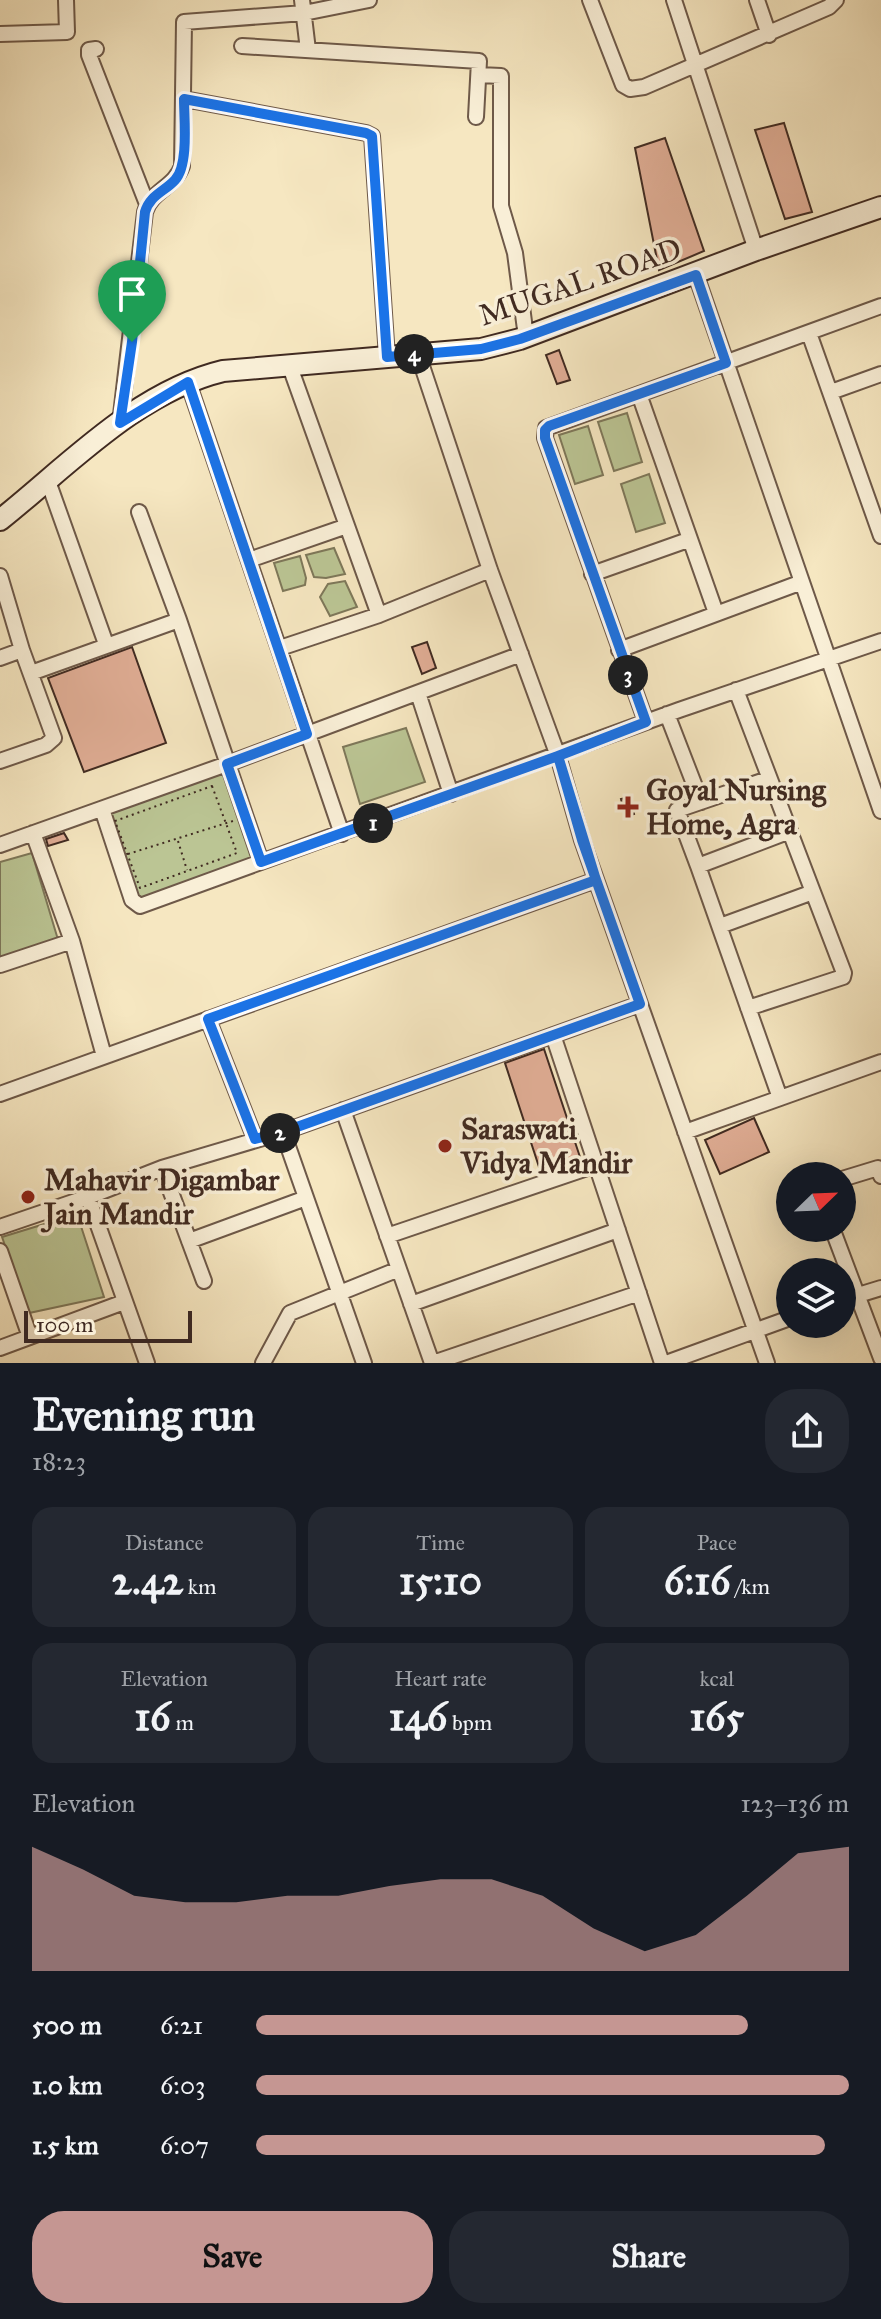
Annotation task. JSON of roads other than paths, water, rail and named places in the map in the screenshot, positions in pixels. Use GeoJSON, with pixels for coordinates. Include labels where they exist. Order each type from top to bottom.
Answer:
{"type":"FeatureCollection","features":[{"type":"Feature","properties":{"kind":"street"},"geometry":{"type":"LineString","coordinates":[[0,34],[67,32],[66,0]]}},
{"type":"Feature","properties":{"kind":"street"},"geometry":{"type":"LineString","coordinates":[[147,204],[176,179],[182,166],[184,22],[369,0]]}},
{"type":"Feature","properties":{"kind":"street"},"geometry":{"type":"LineString","coordinates":[[590,0],[626,88],[644,87],[769,35],[829,7],[836,0]]}},
{"type":"Feature","properties":{"kind":"street"},"geometry":{"type":"LineString","coordinates":[[674,0],[756,250]]}},
{"type":"Feature","properties":{"kind":"street"},"geometry":{"type":"LineString","coordinates":[[757,0],[769,35]]}},
{"type":"Feature","properties":{"kind":"street"},"geometry":{"type":"LineString","coordinates":[[303,7],[308,50]]}},
{"type":"Feature","properties":{"kind":"street"},"geometry":{"type":"LineString","coordinates":[[242,46],[479,61],[476,117]]}},
{"type":"Feature","properties":{"kind":"street"},"geometry":{"type":"LineString","coordinates":[[96,49],[89,50],[89,55],[147,204],[120,423]]}},
{"type":"Feature","properties":{"kind":"street"},"geometry":{"type":"LineString","coordinates":[[479,75],[501,76],[501,206],[515,253],[526,337]]}},
{"type":"Feature","properties":{"kind":"street"},"geometry":{"type":"LineString","coordinates":[[184,99],[372,136],[387,357]]}},
{"type":"Feature","properties":{"kind":"street","name":"MUGAL ROAD"},"geometry":{"type":"LineString","coordinates":[[0,520],[120,423],[188,382],[223,371],[481,349],[526,337],[756,250],[881,207]]}},
{"type":"Feature","properties":{"kind":"street"},"geometry":{"type":"LineString","coordinates":[[696,275],[881,811]]}},
{"type":"Feature","properties":{"kind":"street"},"geometry":{"type":"LineString","coordinates":[[646,722],[592,574],[545,438],[545,430],[881,306]]}},
{"type":"Feature","properties":{"kind":"street"},"geometry":{"type":"LineString","coordinates":[[809,333],[881,536]]}},
{"type":"Feature","properties":{"kind":"street"},"geometry":{"type":"LineString","coordinates":[[418,354],[490,570],[558,756],[596,880],[767,1363]]}},
{"type":"Feature","properties":{"kind":"street"},"geometry":{"type":"LineString","coordinates":[[289,364],[379,615]]}},
{"type":"Feature","properties":{"kind":"street"},"geometry":{"type":"LineString","coordinates":[[831,392],[881,374]]}},
{"type":"Feature","properties":{"kind":"street"},"geometry":{"type":"LineString","coordinates":[[188,382],[342,834]]}},
{"type":"Feature","properties":{"kind":"street"},"geometry":{"type":"LineString","coordinates":[[639,394],[716,613]]}},
{"type":"Feature","properties":{"kind":"street"},"geometry":{"type":"LineString","coordinates":[[48,481],[106,644]]}},
{"type":"Feature","properties":{"kind":"street"},"geometry":{"type":"LineString","coordinates":[[139,512],[261,862]]}},
{"type":"Feature","properties":{"kind":"street"},"geometry":{"type":"LineString","coordinates":[[249,560],[347,526]]}},
{"type":"Feature","properties":{"kind":"street"},"geometry":{"type":"LineString","coordinates":[[592,574],[688,540]]}},
{"type":"Feature","properties":{"kind":"street"},"geometry":{"type":"LineString","coordinates":[[280,648],[379,615],[490,570]]}},
{"type":"Feature","properties":{"kind":"street"},"geometry":{"type":"LineString","coordinates":[[0,576],[22,650],[54,738],[46,745],[0,761]]}},
{"type":"Feature","properties":{"kind":"street"},"geometry":{"type":"LineString","coordinates":[[619,650],[802,582]]}},
{"type":"Feature","properties":{"kind":"street"},"geometry":{"type":"LineString","coordinates":[[31,673],[179,620]]}},
{"type":"Feature","properties":{"kind":"street"},"geometry":{"type":"LineString","coordinates":[[102,809],[132,900],[138,905],[342,834],[667,714],[881,641]]}},
{"type":"Feature","properties":{"kind":"street"},"geometry":{"type":"LineString","coordinates":[[0,658],[22,650]]}},
{"type":"Feature","properties":{"kind":"street"},"geometry":{"type":"LineString","coordinates":[[0,845],[521,654]]}},
{"type":"Feature","properties":{"kind":"street"},"geometry":{"type":"LineString","coordinates":[[736,690],[844,975],[748,1008]]}},
{"type":"Feature","properties":{"kind":"street"},"geometry":{"type":"LineString","coordinates":[[418,693],[451,794]]}},
{"type":"Feature","properties":{"kind":"street"},"geometry":{"type":"LineString","coordinates":[[667,714],[701,802]]}},
{"type":"Feature","properties":{"kind":"street"},"geometry":{"type":"LineString","coordinates":[[768,779],[677,810],[780,1098]]}},
{"type":"Feature","properties":{"kind":"street"},"geometry":{"type":"LineString","coordinates":[[698,866],[790,831]]}},
{"type":"Feature","properties":{"kind":"street"},"geometry":{"type":"LineString","coordinates":[[33,833],[72,941],[104,1056]]}},
{"type":"Feature","properties":{"kind":"street"},"geometry":{"type":"LineString","coordinates":[[0,1094],[596,880]]}},
{"type":"Feature","properties":{"kind":"street"},"geometry":{"type":"LineString","coordinates":[[720,926],[813,892]]}},
{"type":"Feature","properties":{"kind":"street"},"geometry":{"type":"LineString","coordinates":[[0,965],[72,941]]}},
{"type":"Feature","properties":{"kind":"street"},"geometry":{"type":"LineString","coordinates":[[0,1227],[162,1168],[283,1132],[640,1004]]}},
{"type":"Feature","properties":{"kind":"street"},"geometry":{"type":"LineString","coordinates":[[208,1019],[255,1139]]}},
{"type":"Feature","properties":{"kind":"street"},"geometry":{"type":"LineString","coordinates":[[553,1035],[664,1363],[776,1323]]}},
{"type":"Feature","properties":{"kind":"street"},"geometry":{"type":"LineString","coordinates":[[685,1132],[881,1062]]}},
{"type":"Feature","properties":{"kind":"street"},"geometry":{"type":"LineString","coordinates":[[343,1110],[432,1363],[639,1293]]}},
{"type":"Feature","properties":{"kind":"street"},"geometry":{"type":"LineString","coordinates":[[283,1132],[364,1363]]}},
{"type":"Feature","properties":{"kind":"street"},"geometry":{"type":"LineString","coordinates":[[387,1236],[596,1165]]}},
{"type":"Feature","properties":{"kind":"street"},"geometry":{"type":"LineString","coordinates":[[162,1168],[204,1281]]}},
{"type":"Feature","properties":{"kind":"street"},"geometry":{"type":"LineString","coordinates":[[856,1176],[880,1170]]}},
{"type":"Feature","properties":{"kind":"street"},"geometry":{"type":"LineString","coordinates":[[88,1197],[147,1363]]}},
{"type":"Feature","properties":{"kind":"street"},"geometry":{"type":"LineString","coordinates":[[189,1241],[306,1198]]}},
{"type":"Feature","properties":{"kind":"street"},"geometry":{"type":"LineString","coordinates":[[411,1304],[618,1230]]}},
{"type":"Feature","properties":{"kind":"street"},"geometry":{"type":"LineString","coordinates":[[837,1242],[881,1358]]}},
{"type":"Feature","properties":{"kind":"street"},"geometry":{"type":"LineString","coordinates":[[0,1251],[30,1337]]}},
{"type":"Feature","properties":{"kind":"street"},"geometry":{"type":"LineString","coordinates":[[263,1363],[290,1313],[399,1269]]}},
{"type":"Feature","properties":{"kind":"street"},"geometry":{"type":"LineString","coordinates":[[858,1295],[881,1288]]}},
{"type":"Feature","properties":{"kind":"street"},"geometry":{"type":"LineString","coordinates":[[0,1348],[124,1302]]}},
{"type":"Feature","properties":{"kind":"place","name":"Goyal Nursing Home, Agra"},"geometry":{"type":"Point","coordinates":[628,807]}},
{"type":"Feature","properties":{"kind":"place","name":"Saraswati Vidya Mandir"},"geometry":{"type":"Point","coordinates":[445,1146]}},
{"type":"Feature","properties":{"kind":"place","name":"Mahavir Digambar Jain Mandir"},"geometry":{"type":"Point","coordinates":[28,1197]}}]}
